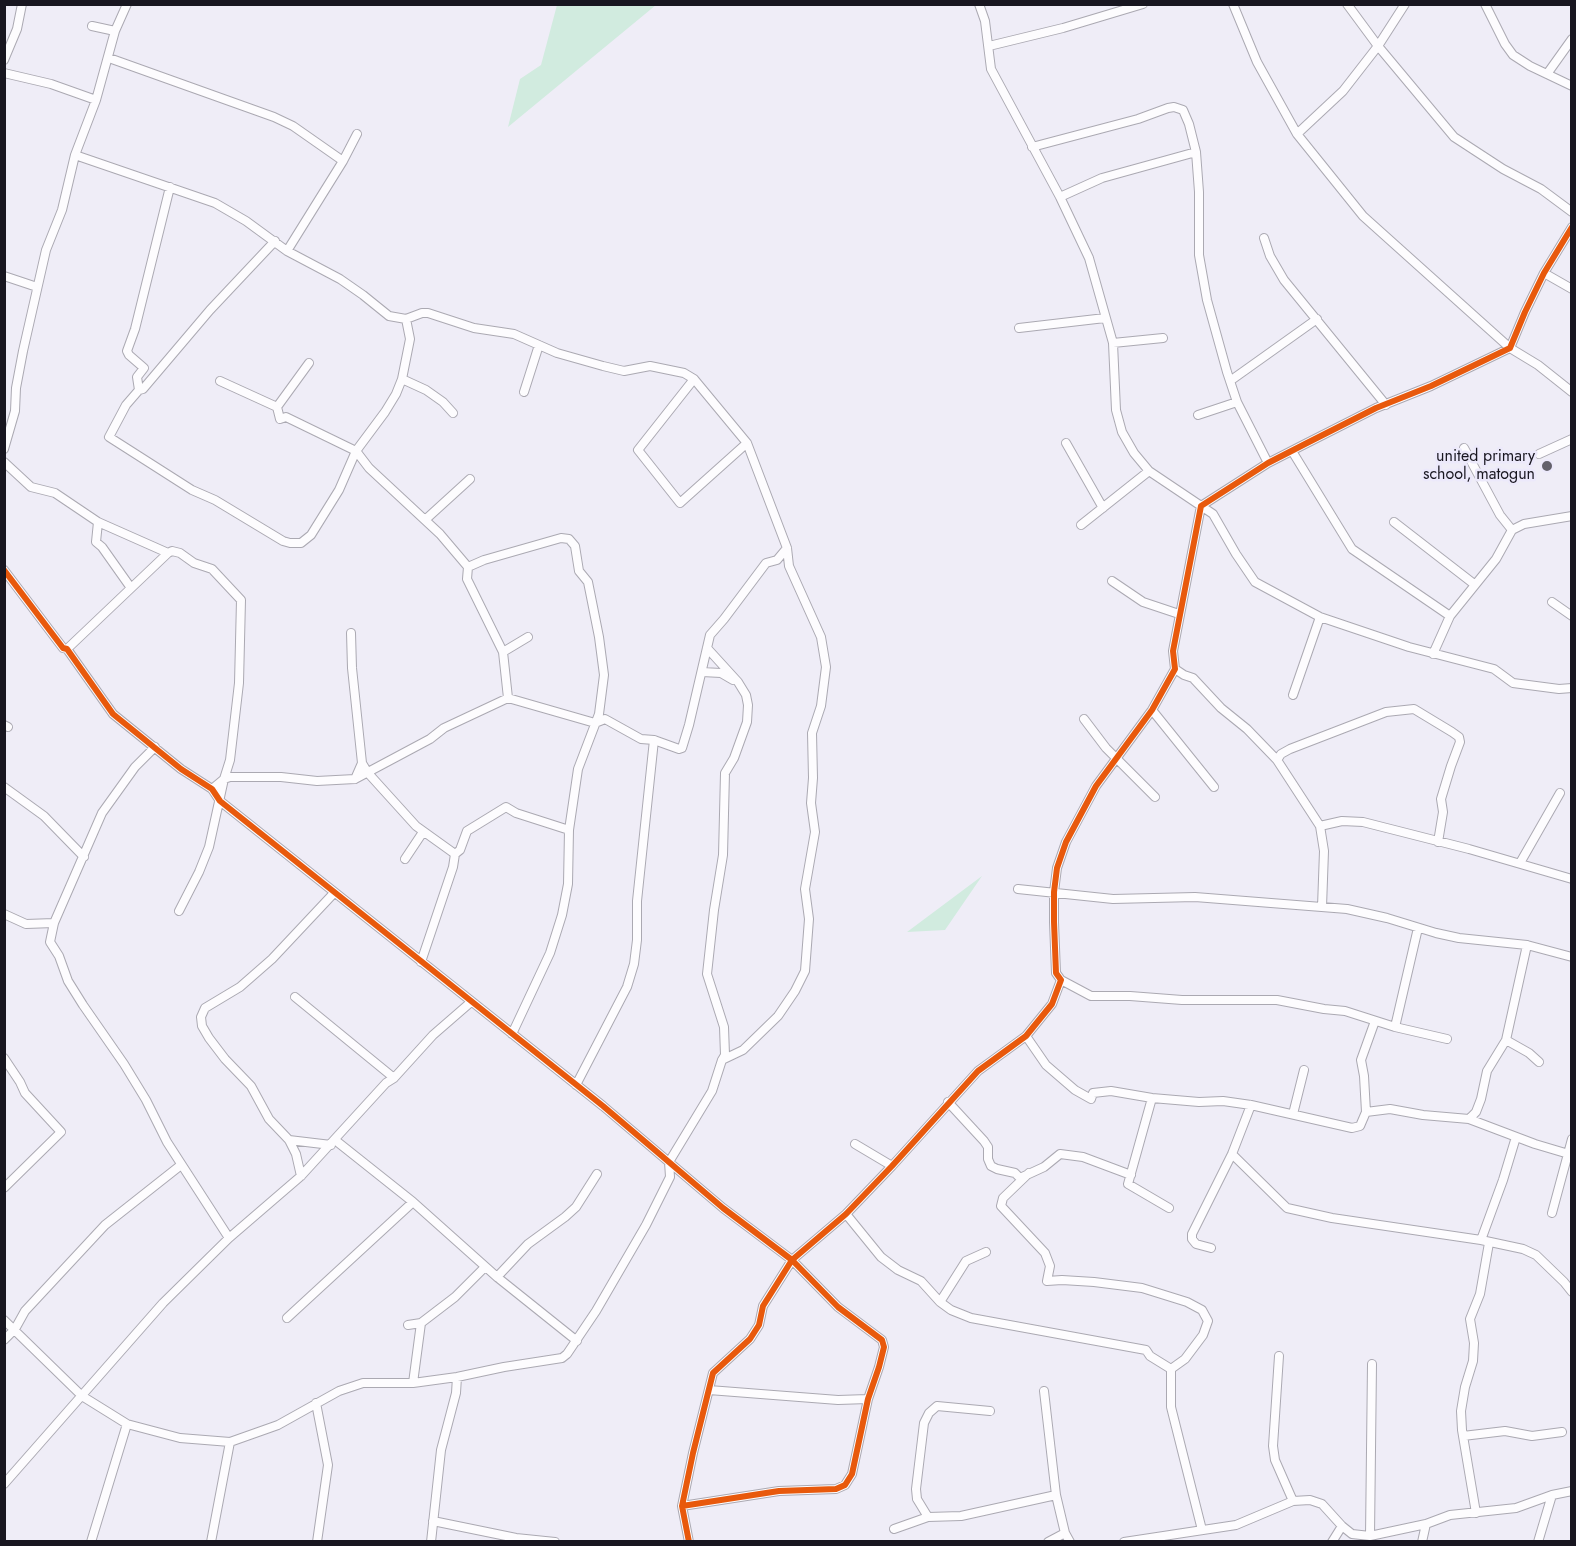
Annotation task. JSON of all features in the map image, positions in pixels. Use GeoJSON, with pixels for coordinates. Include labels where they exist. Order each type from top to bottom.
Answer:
{"type":"FeatureCollection","features":[{"type":"Feature","properties":{"kind":"street"},"geometry":{"type":"LineString","coordinates":[[4,60],[17,28],[22,4]]}},
{"type":"Feature","properties":{"kind":"street"},"geometry":{"type":"LineString","coordinates":[[4,449],[15,411],[18,379],[46,250],[62,210],[75,154],[96,100],[116,31],[127,4]]}},
{"type":"Feature","properties":{"kind":"street"},"geometry":{"type":"LineString","coordinates":[[979,4],[985,21],[991,69],[1059,196],[1089,258],[1113,343],[1116,410],[1122,432],[1134,453],[1149,471],[1213,514],[1236,555],[1255,582],[1320,617],[1433,654],[1494,669],[1509,681],[1520,685],[1572,688]]}},
{"type":"Feature","properties":{"kind":"street"},"geometry":{"type":"LineString","coordinates":[[989,46],[1064,28],[1143,4]]}},
{"type":"Feature","properties":{"kind":"street"},"geometry":{"type":"LineString","coordinates":[[1233,4],[1257,63],[1297,134],[1363,216],[1510,348],[1538,365],[1572,392]]}},
{"type":"Feature","properties":{"kind":"street"},"geometry":{"type":"LineString","coordinates":[[1347,4],[1378,46],[1454,137],[1503,170],[1541,189],[1572,212]]}},
{"type":"Feature","properties":{"kind":"street"},"geometry":{"type":"LineString","coordinates":[[1297,134],[1343,91],[1378,46],[1405,4]]}},
{"type":"Feature","properties":{"kind":"street"},"geometry":{"type":"LineString","coordinates":[[1485,4],[1504,44],[1514,55],[1530,66],[1572,86]]}},
{"type":"Feature","properties":{"kind":"street"},"geometry":{"type":"LineString","coordinates":[[92,26],[116,31]]}},
{"type":"Feature","properties":{"kind":"street"},"geometry":{"type":"LineString","coordinates":[[1547,74],[1572,39]]}},
{"type":"Feature","properties":{"kind":"street"},"geometry":{"type":"LineString","coordinates":[[109,58],[274,117],[293,126],[343,161]]}},
{"type":"Feature","properties":{"kind":"street"},"geometry":{"type":"LineString","coordinates":[[4,73],[51,84],[96,100]]}},
{"type":"Feature","properties":{"kind":"street"},"geometry":{"type":"LineString","coordinates":[[1032,147],[1174,107],[1183,110],[1196,152],[1200,255],[1207,300],[1230,381],[1269,463]]}},
{"type":"Feature","properties":{"kind":"street"},"geometry":{"type":"LineString","coordinates":[[287,251],[343,161],[357,134]]}},
{"type":"Feature","properties":{"kind":"street"},"geometry":{"type":"LineString","coordinates":[[1059,196],[1102,178],[1196,152]]}},
{"type":"Feature","properties":{"kind":"street"},"geometry":{"type":"LineString","coordinates":[[75,154],[215,203],[287,251],[340,279],[389,316],[406,319],[428,313],[474,328],[514,334],[557,352],[613,369],[629,370],[639,366],[650,366],[675,371],[693,379],[747,443],[787,548],[789,566],[821,637],[826,667],[821,706],[812,733],[811,802],[815,832],[805,889],[809,919],[805,970],[795,991],[778,1016],[743,1050],[722,1060]]}},
{"type":"Feature","properties":{"kind":"street"},"geometry":{"type":"LineString","coordinates":[[139,390],[138,377],[144,368],[129,355],[128,347],[135,329],[170,187]]}},
{"type":"Feature","properties":{"kind":"street"},"geometry":{"type":"LineString","coordinates":[[1447,1040],[1395,1027],[1346,1011],[1277,1000],[1182,1000],[1091,996],[1061,980],[1056,973],[1054,892],[1057,867],[1066,842],[1096,786],[1152,710],[1175,669],[1173,651],[1201,506],[1292,451],[1510,348],[1544,273],[1572,227]]}},
{"type":"Feature","properties":{"kind":"street"},"geometry":{"type":"LineString","coordinates":[[1264,238],[1275,267],[1386,405]]}},
{"type":"Feature","properties":{"kind":"street"},"geometry":{"type":"LineString","coordinates":[[275,241],[210,310],[143,389],[139,390],[126,405],[109,437],[192,490],[215,500],[256,526],[290,543],[301,543],[311,535],[339,490],[356,451],[385,412],[402,379],[410,339],[406,319]]}},
{"type":"Feature","properties":{"kind":"street"},"geometry":{"type":"LineString","coordinates":[[1544,273],[1572,289]]}},
{"type":"Feature","properties":{"kind":"street"},"geometry":{"type":"LineString","coordinates":[[4,276],[37,287]]}},
{"type":"Feature","properties":{"kind":"street"},"geometry":{"type":"LineString","coordinates":[[1019,328],[1105,318]]}},
{"type":"Feature","properties":{"kind":"street"},"geometry":{"type":"LineString","coordinates":[[1230,381],[1317,319]]}},
{"type":"Feature","properties":{"kind":"street"},"geometry":{"type":"LineString","coordinates":[[1113,343],[1163,338]]}},
{"type":"Feature","properties":{"kind":"street"},"geometry":{"type":"LineString","coordinates":[[524,392],[538,345]]}},
{"type":"Feature","properties":{"kind":"street"},"geometry":{"type":"LineString","coordinates":[[277,407],[309,363]]}},
{"type":"Feature","properties":{"kind":"street"},"geometry":{"type":"LineString","coordinates":[[402,379],[426,390],[443,402],[453,413]]}},
{"type":"Feature","properties":{"kind":"street"},"geometry":{"type":"LineString","coordinates":[[693,379],[638,450],[680,503],[747,443]]}},
{"type":"Feature","properties":{"kind":"street"},"geometry":{"type":"LineString","coordinates":[[220,381],[277,407]]}},
{"type":"Feature","properties":{"kind":"street"},"geometry":{"type":"LineString","coordinates":[[1198,415],[1238,402]]}},
{"type":"Feature","properties":{"kind":"street"},"geometry":{"type":"LineString","coordinates":[[277,407],[280,419],[286,417],[356,451],[369,468],[440,534],[468,567],[467,579],[503,652],[508,698]]}},
{"type":"Feature","properties":{"kind":"street"},"geometry":{"type":"LineString","coordinates":[[1539,454],[1572,439]]}},
{"type":"Feature","properties":{"kind":"street"},"geometry":{"type":"LineString","coordinates":[[1066,443],[1103,508]]}},
{"type":"Feature","properties":{"kind":"street"},"geometry":{"type":"LineString","coordinates":[[1464,448],[1500,515],[1512,530]]}},
{"type":"Feature","properties":{"kind":"street"},"geometry":{"type":"LineString","coordinates":[[1292,451],[1352,549],[1450,615]]}},
{"type":"Feature","properties":{"kind":"street"},"geometry":{"type":"LineString","coordinates":[[4,462],[31,487],[55,493],[98,522],[168,553]]}},
{"type":"Feature","properties":{"kind":"street"},"geometry":{"type":"LineString","coordinates":[[1081,525],[1149,471]]}},
{"type":"Feature","properties":{"kind":"street"},"geometry":{"type":"LineString","coordinates":[[425,520],[470,478]]}},
{"type":"Feature","properties":{"kind":"street"},"geometry":{"type":"LineString","coordinates":[[1433,654],[1450,615],[1496,559],[1512,530],[1524,524],[1572,516]]}},
{"type":"Feature","properties":{"kind":"street"},"geometry":{"type":"LineString","coordinates":[[98,522],[96,542],[131,588]]}},
{"type":"Feature","properties":{"kind":"street"},"geometry":{"type":"LineString","coordinates":[[1394,522],[1474,584]]}},
{"type":"Feature","properties":{"kind":"street"},"geometry":{"type":"LineString","coordinates":[[468,567],[484,560],[561,538],[569,539],[575,546],[579,571],[588,582],[604,675],[599,714],[578,769],[569,830],[568,884],[562,915],[550,953],[512,1034]]}},
{"type":"Feature","properties":{"kind":"street"},"geometry":{"type":"LineString","coordinates":[[212,789],[224,779],[254,776],[317,781],[355,779],[430,739],[444,728],[508,698],[595,723],[605,719],[641,739],[654,740],[676,749],[682,748],[690,725],[711,632],[766,563],[777,560],[787,548]]}},
{"type":"Feature","properties":{"kind":"street"},"geometry":{"type":"LineString","coordinates":[[67,649],[172,551],[180,553],[194,563],[212,569],[241,600],[239,683],[230,760],[210,847],[179,911]]}},
{"type":"Feature","properties":{"kind":"street"},"geometry":{"type":"LineString","coordinates":[[4,570],[63,648],[67,649],[113,714],[181,769],[212,789],[220,801],[576,1085],[723,1208],[792,1260],[838,1306],[882,1340],[883,1351],[868,1399],[852,1474],[846,1485],[836,1489],[779,1491],[682,1506]]}},
{"type":"Feature","properties":{"kind":"street"},"geometry":{"type":"LineString","coordinates":[[1112,581],[1143,602],[1179,614]]}},
{"type":"Feature","properties":{"kind":"street"},"geometry":{"type":"LineString","coordinates":[[1552,602],[1572,616]]}},
{"type":"Feature","properties":{"kind":"street"},"geometry":{"type":"LineString","coordinates":[[1293,695],[1320,617]]}},
{"type":"Feature","properties":{"kind":"street"},"geometry":{"type":"LineString","coordinates":[[351,633],[352,668],[362,763],[368,774],[423,832],[455,854]]}},
{"type":"Feature","properties":{"kind":"street"},"geometry":{"type":"LineString","coordinates":[[503,652],[528,637]]}},
{"type":"Feature","properties":{"kind":"street"},"geometry":{"type":"LineString","coordinates":[[4,1320],[82,1396],[127,1424],[180,1438],[230,1442],[278,1425],[316,1402],[363,1383],[413,1383],[562,1358],[577,1341],[646,1225],[670,1177],[669,1162],[712,1091],[725,1055],[724,1027],[707,974],[723,855],[725,773],[734,758],[747,722],[748,705],[746,695],[739,684],[707,648]]}},
{"type":"Feature","properties":{"kind":"street"},"geometry":{"type":"LineString","coordinates":[[1175,669],[1193,678],[1221,708],[1247,729],[1277,760],[1320,826],[1324,851],[1322,907]]}},
{"type":"Feature","properties":{"kind":"street"},"geometry":{"type":"LineString","coordinates":[[702,672],[721,673],[739,684]]}},
{"type":"Feature","properties":{"kind":"street"},"geometry":{"type":"LineString","coordinates":[[1152,710],[1214,787]]}},
{"type":"Feature","properties":{"kind":"street"},"geometry":{"type":"LineString","coordinates":[[1277,760],[1281,754],[1290,749],[1386,712],[1414,710],[1452,732],[1459,737],[1460,742],[1450,766],[1441,799],[1443,812],[1438,842]]}},
{"type":"Feature","properties":{"kind":"street"},"geometry":{"type":"LineString","coordinates":[[1084,719],[1106,748],[1155,796]]}},
{"type":"Feature","properties":{"kind":"street"},"geometry":{"type":"LineString","coordinates":[[576,1085],[627,987],[634,964],[637,940],[637,901],[654,740]]}},
{"type":"Feature","properties":{"kind":"street"},"geometry":{"type":"LineString","coordinates":[[155,747],[135,767],[102,813],[54,924],[50,942],[82,1005],[124,1064],[181,1165],[229,1238]]}},
{"type":"Feature","properties":{"kind":"street"},"geometry":{"type":"LineString","coordinates":[[355,779],[362,763]]}},
{"type":"Feature","properties":{"kind":"street"},"geometry":{"type":"LineString","coordinates":[[4,786],[44,816],[84,857]]}},
{"type":"Feature","properties":{"kind":"street"},"geometry":{"type":"LineString","coordinates":[[1520,863],[1560,793]]}},
{"type":"Feature","properties":{"kind":"street"},"geometry":{"type":"LineString","coordinates":[[421,962],[453,867],[455,854],[465,840],[467,831],[506,807],[516,813],[569,830]]}},
{"type":"Feature","properties":{"kind":"street"},"geometry":{"type":"LineString","coordinates":[[1320,826],[1342,821],[1363,822],[1572,879]]}},
{"type":"Feature","properties":{"kind":"street"},"geometry":{"type":"LineString","coordinates":[[405,859],[423,832]]}},
{"type":"Feature","properties":{"kind":"street"},"geometry":{"type":"LineString","coordinates":[[1018,889],[1113,899],[1196,897],[1347,909],[1459,938],[1527,945],[1572,957]]}},
{"type":"Feature","properties":{"kind":"street"},"geometry":{"type":"LineString","coordinates":[[301,1176],[296,1154],[289,1140],[269,1119],[251,1086],[208,1038],[202,1026],[201,1017],[205,1008],[240,987],[272,959],[334,893]]}},
{"type":"Feature","properties":{"kind":"street"},"geometry":{"type":"LineString","coordinates":[[4,914],[26,924],[54,924]]}},
{"type":"Feature","properties":{"kind":"street"},"geometry":{"type":"LineString","coordinates":[[43,924],[50,935]]}},
{"type":"Feature","properties":{"kind":"street"},"geometry":{"type":"LineString","coordinates":[[1395,1027],[1418,928]]}},
{"type":"Feature","properties":{"kind":"street"},"geometry":{"type":"LineString","coordinates":[[1469,1119],[1476,1112],[1481,1099],[1487,1071],[1506,1040],[1527,945]]}},
{"type":"Feature","properties":{"kind":"street"},"geometry":{"type":"LineString","coordinates":[[689,1542],[682,1506],[713,1373],[750,1339],[759,1325],[763,1306],[792,1260],[846,1214],[978,1071],[1026,1036],[1048,1011],[1061,980]]}},
{"type":"Feature","properties":{"kind":"street"},"geometry":{"type":"LineString","coordinates":[[296,997],[394,1078]]}},
{"type":"Feature","properties":{"kind":"street"},"geometry":{"type":"LineString","coordinates":[[4,1484],[162,1303],[229,1238],[301,1176],[386,1083],[394,1078],[433,1035],[471,1002]]}},
{"type":"Feature","properties":{"kind":"street"},"geometry":{"type":"LineString","coordinates":[[1026,1036],[1046,1065],[1091,1100],[1093,1093],[1111,1091],[1152,1098],[1223,1101],[1251,1105],[1352,1128],[1360,1126],[1366,1112],[1361,1060],[1375,1021]]}},
{"type":"Feature","properties":{"kind":"street"},"geometry":{"type":"LineString","coordinates":[[1506,1040],[1529,1053],[1539,1062]]}},
{"type":"Feature","properties":{"kind":"street"},"geometry":{"type":"LineString","coordinates":[[4,1058],[25,1093],[61,1132],[4,1188]]}},
{"type":"Feature","properties":{"kind":"street"},"geometry":{"type":"LineString","coordinates":[[1293,1114],[1304,1070]]}},
{"type":"Feature","properties":{"kind":"street"},"geometry":{"type":"LineString","coordinates":[[1152,1098],[1128,1184],[1169,1208]]}},
{"type":"Feature","properties":{"kind":"street"},"geometry":{"type":"LineString","coordinates":[[948,1102],[988,1147],[988,1159],[991,1166],[997,1169],[1015,1173],[1020,1178],[1044,1167],[1059,1154],[1083,1157],[1131,1175]]}},
{"type":"Feature","properties":{"kind":"street"},"geometry":{"type":"LineString","coordinates":[[1211,1248],[1196,1244],[1192,1239],[1192,1234],[1232,1154],[1251,1105]]}},
{"type":"Feature","properties":{"kind":"street"},"geometry":{"type":"LineString","coordinates":[[1366,1112],[1390,1109],[1469,1119],[1570,1155]]}},
{"type":"Feature","properties":{"kind":"street"},"geometry":{"type":"LineString","coordinates":[[1481,1240],[1516,1137]]}},
{"type":"Feature","properties":{"kind":"street"},"geometry":{"type":"LineString","coordinates":[[1552,1213],[1570,1155],[1572,1139]]}},
{"type":"Feature","properties":{"kind":"street"},"geometry":{"type":"LineString","coordinates":[[289,1140],[333,1143],[413,1202],[485,1267],[577,1341]]}},
{"type":"Feature","properties":{"kind":"street"},"geometry":{"type":"LineString","coordinates":[[855,1144],[892,1166]]}},
{"type":"Feature","properties":{"kind":"street"},"geometry":{"type":"LineString","coordinates":[[1232,1154],[1287,1208],[1332,1218],[1481,1240],[1523,1249],[1536,1255],[1572,1292]]}},
{"type":"Feature","properties":{"kind":"street"},"geometry":{"type":"LineString","coordinates":[[4,1340],[15,1329],[25,1311],[105,1225],[181,1165]]}},
{"type":"Feature","properties":{"kind":"street"},"geometry":{"type":"LineString","coordinates":[[1029,1173],[1003,1198],[1001,1206],[1046,1252],[1050,1266],[1047,1281],[1094,1282],[1142,1288],[1186,1302],[1202,1310],[1208,1321],[1203,1335],[1185,1359],[1172,1369]]}},
{"type":"Feature","properties":{"kind":"street"},"geometry":{"type":"LineString","coordinates":[[497,1277],[528,1244],[576,1207],[597,1174]]}},
{"type":"Feature","properties":{"kind":"street"},"geometry":{"type":"LineString","coordinates":[[287,1318],[413,1202]]}},
{"type":"Feature","properties":{"kind":"street"},"geometry":{"type":"LineString","coordinates":[[846,1214],[881,1257],[898,1270],[921,1281],[940,1302],[951,1310],[971,1318],[1146,1350],[1150,1356],[1172,1369]]}},
{"type":"Feature","properties":{"kind":"street"},"geometry":{"type":"LineString","coordinates":[[1476,1513],[1461,1411],[1473,1361],[1474,1343],[1470,1320],[1480,1294],[1489,1243]]}},
{"type":"Feature","properties":{"kind":"street"},"geometry":{"type":"LineString","coordinates":[[940,1302],[966,1261],[986,1252]]}},
{"type":"Feature","properties":{"kind":"street"},"geometry":{"type":"LineString","coordinates":[[408,1325],[421,1323],[455,1297],[485,1267]]}},
{"type":"Feature","properties":{"kind":"street"},"geometry":{"type":"LineString","coordinates":[[413,1383],[421,1323]]}},
{"type":"Feature","properties":{"kind":"street"},"geometry":{"type":"LineString","coordinates":[[1279,1356],[1275,1460],[1293,1501]]}},
{"type":"Feature","properties":{"kind":"street"},"geometry":{"type":"LineString","coordinates":[[1371,1536],[1372,1364]]}},
{"type":"Feature","properties":{"kind":"street"},"geometry":{"type":"LineString","coordinates":[[1172,1369],[1171,1407],[1202,1530]]}},
{"type":"Feature","properties":{"kind":"street"},"geometry":{"type":"LineString","coordinates":[[430,1542],[441,1450],[458,1377]]}},
{"type":"Feature","properties":{"kind":"street"},"geometry":{"type":"LineString","coordinates":[[709,1390],[838,1400],[868,1399]]}},
{"type":"Feature","properties":{"kind":"street"},"geometry":{"type":"LineString","coordinates":[[1044,1391],[1056,1495],[1065,1533],[1070,1542]]}},
{"type":"Feature","properties":{"kind":"street"},"geometry":{"type":"LineString","coordinates":[[316,1402],[328,1465],[317,1542]]}},
{"type":"Feature","properties":{"kind":"street"},"geometry":{"type":"LineString","coordinates":[[928,1516],[917,1499],[916,1489],[924,1423],[929,1413],[937,1407],[990,1411]]}},
{"type":"Feature","properties":{"kind":"street"},"geometry":{"type":"LineString","coordinates":[[91,1542],[127,1424]]}},
{"type":"Feature","properties":{"kind":"street"},"geometry":{"type":"LineString","coordinates":[[1463,1436],[1472,1433],[1505,1431],[1532,1436],[1562,1432]]}},
{"type":"Feature","properties":{"kind":"street"},"geometry":{"type":"LineString","coordinates":[[211,1542],[230,1442]]}},
{"type":"Feature","properties":{"kind":"street"},"geometry":{"type":"LineString","coordinates":[[1124,1542],[1236,1525],[1293,1501],[1322,1503],[1342,1526],[1353,1534],[1371,1536],[1426,1524],[1450,1515],[1516,1508],[1552,1495],[1572,1491]]}},
{"type":"Feature","properties":{"kind":"street"},"geometry":{"type":"LineString","coordinates":[[894,1529],[928,1516],[961,1516],[1056,1495]]}},
{"type":"Feature","properties":{"kind":"street"},"geometry":{"type":"LineString","coordinates":[[1538,1542],[1552,1495]]}},
{"type":"Feature","properties":{"kind":"street"},"geometry":{"type":"LineString","coordinates":[[434,1521],[516,1538],[555,1542]]}},
{"type":"Feature","properties":{"kind":"street"},"geometry":{"type":"LineString","coordinates":[[1422,1542],[1426,1524]]}},
{"type":"Feature","properties":{"kind":"street"},"geometry":{"type":"LineString","coordinates":[[1332,1542],[1342,1526]]}},
{"type":"Feature","properties":{"kind":"street"},"geometry":{"type":"LineString","coordinates":[[1048,1542],[1065,1533]]}},
{"type":"Feature","properties":{"kind":"green space"},"geometry":{"type":"Polygon","coordinates":[[[557,5],[656,5],[508,127],[520,79],[541,65],[557,5]]]}},
{"type":"Feature","properties":{"kind":"green space"},"geometry":{"type":"Polygon","coordinates":[[[982,876],[945,930],[907,932],[982,876]]]}},
{"type":"Feature","properties":{"kind":"cycle path"},"geometry":{"type":"LineString","coordinates":[[689,1542],[682,1506],[713,1373],[750,1339],[759,1325],[763,1306],[792,1260],[846,1214],[978,1071],[1026,1036],[1052,1004],[1061,980],[1056,973],[1054,922],[1057,868],[1066,842],[1096,786],[1152,710],[1175,669],[1173,651],[1201,506],[1268,463],[1305,444],[1376,408],[1431,386],[1510,348],[1544,273],[1572,227]]}},
{"type":"Feature","properties":{"kind":"cycle path"},"geometry":{"type":"LineString","coordinates":[[4,570],[63,648],[67,649],[113,714],[181,769],[212,789],[220,801],[603,1106],[723,1208],[792,1260],[838,1307],[882,1340],[884,1347],[868,1399],[852,1474],[845,1485],[836,1489],[779,1491],[682,1506]]}},
{"type":"Feature","properties":{"kind":"place","name":"united primary school, matogun"},"geometry":{"type":"Point","coordinates":[1547,466]}}]}
